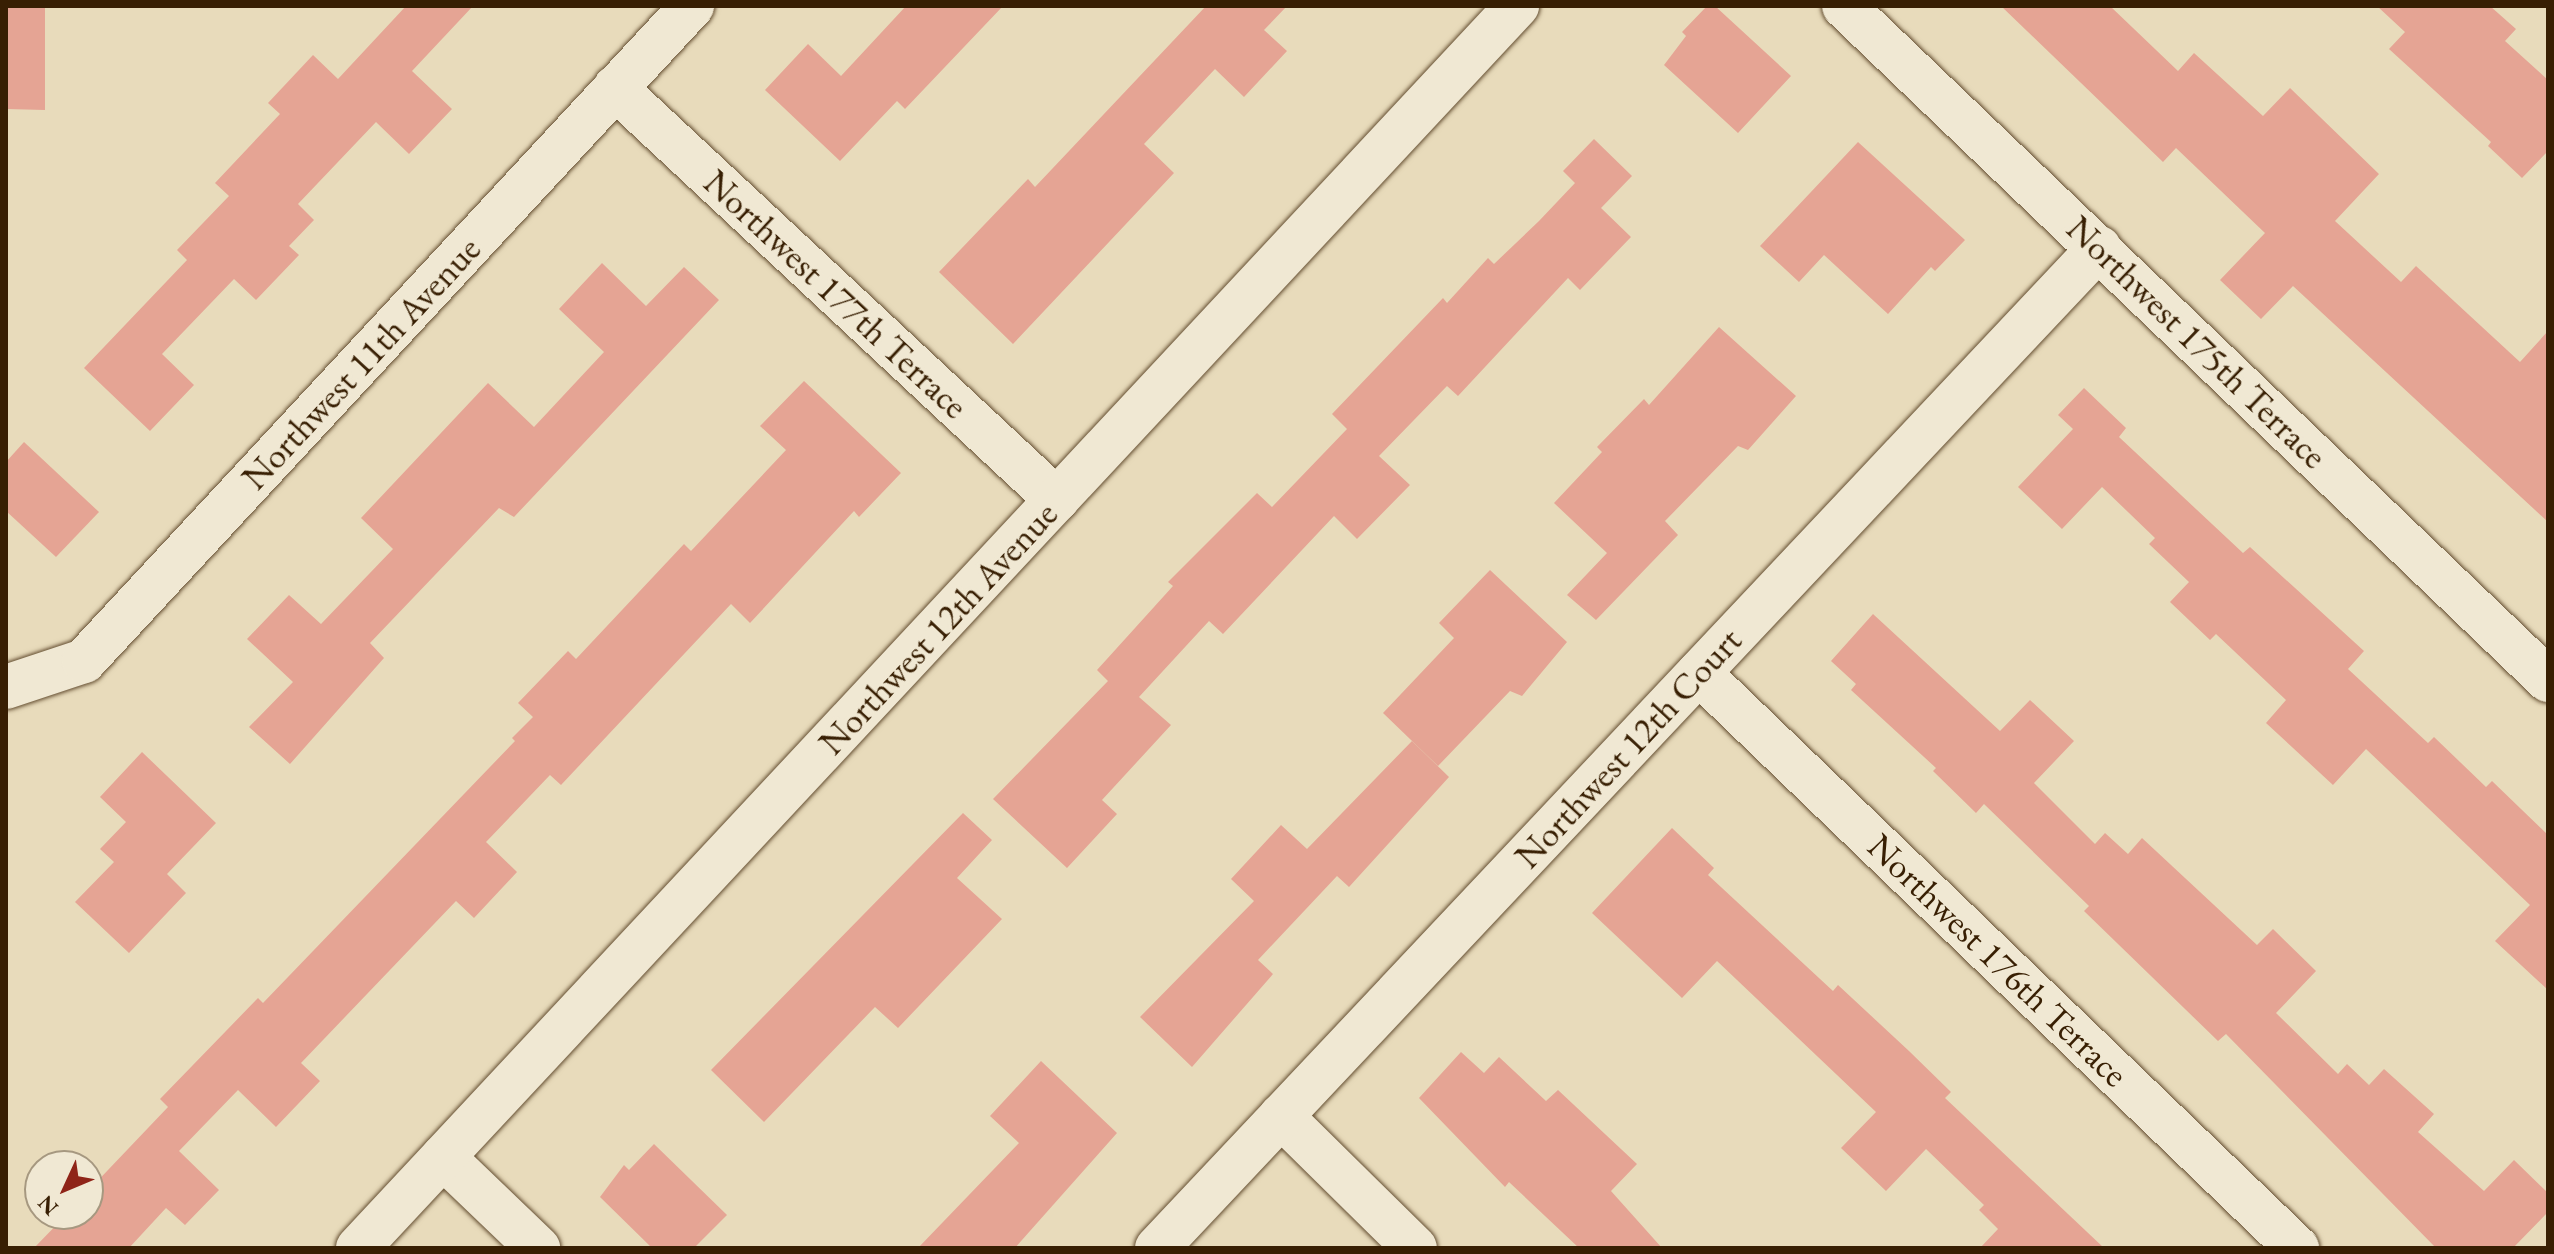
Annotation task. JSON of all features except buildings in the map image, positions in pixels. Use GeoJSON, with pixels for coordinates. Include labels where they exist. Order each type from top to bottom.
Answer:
{"type":"FeatureCollection","features":[{"type":"Feature","properties":{"kind":"street","name":"Northwest 11th Avenue"},"geometry":{"type":"LineString","coordinates":[[7,687],[84,661],[692,6]]}},
{"type":"Feature","properties":{"kind":"street","name":"Northwest 12th Avenue"},"geometry":{"type":"LineString","coordinates":[[358,1248],[1517,6]]}},
{"type":"Feature","properties":{"kind":"street","name":"Northwest 175th Terrace"},"geometry":{"type":"LineString","coordinates":[[1844,6],[2548,680]]}},
{"type":"Feature","properties":{"kind":"street","name":"Northwest 177th Terrace"},"geometry":{"type":"LineString","coordinates":[[615,88],[1057,500]]}},
{"type":"Feature","properties":{"kind":"street","name":"Northwest 12th Court"},"geometry":{"type":"LineString","coordinates":[[1157,1248],[2099,248]]}},
{"type":"Feature","properties":{"kind":"street","name":"Northwest 176th Terrace"},"geometry":{"type":"LineString","coordinates":[[1699,673],[2297,1248]]}},
{"type":"Feature","properties":{"kind":"street"},"geometry":{"type":"LineString","coordinates":[[1281,1116],[1415,1248]]}},
{"type":"Feature","properties":{"kind":"street"},"geometry":{"type":"LineString","coordinates":[[443,1157],[538,1248]]}}]}
